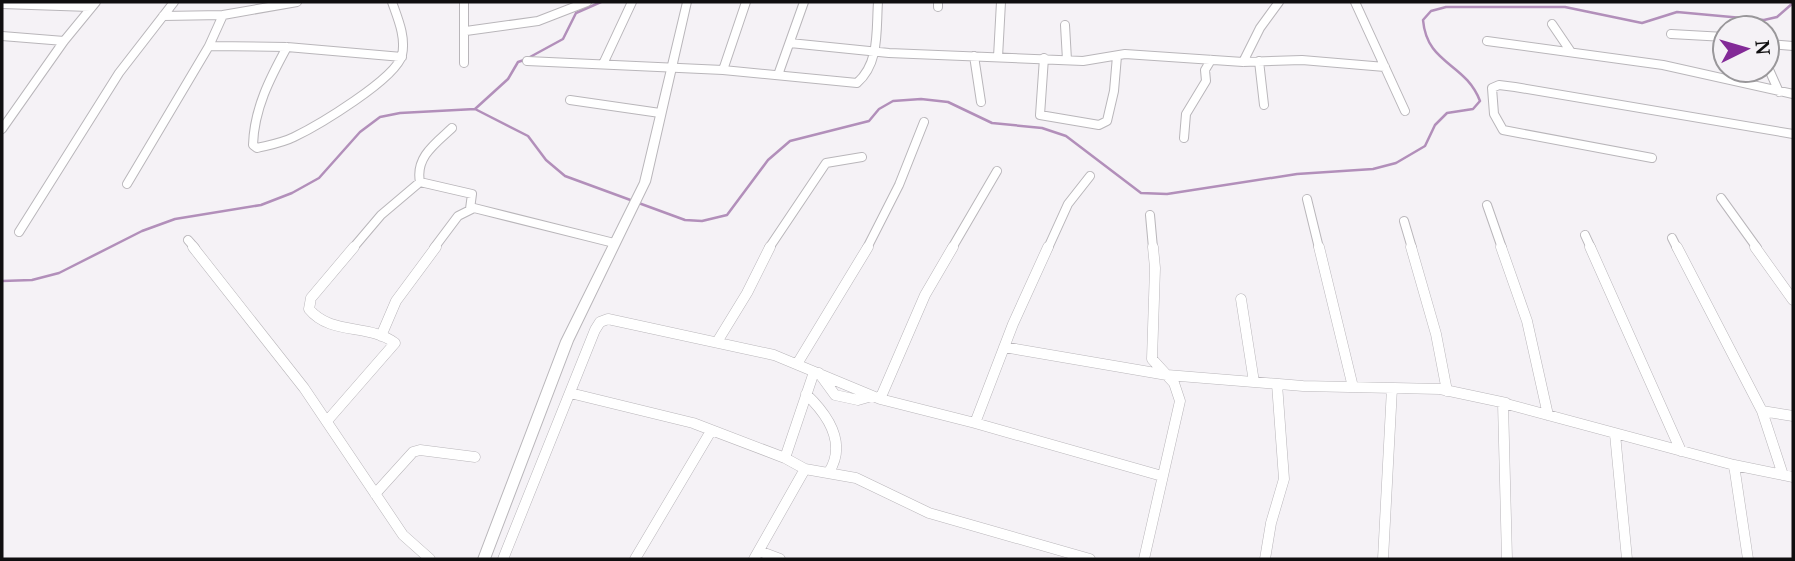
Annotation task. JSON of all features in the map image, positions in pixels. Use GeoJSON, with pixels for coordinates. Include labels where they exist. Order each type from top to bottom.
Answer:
{"type":"FeatureCollection","features":[{"type":"Feature","properties":{"kind":"street"},"geometry":{"type":"LineString","coordinates":[[19,232],[119,73],[174,2]]}},
{"type":"Feature","properties":{"kind":"street"},"geometry":{"type":"LineString","coordinates":[[163,16],[223,15],[297,2]]}},
{"type":"Feature","properties":{"kind":"street"},"geometry":{"type":"LineString","coordinates":[[287,47],[273,72],[261,106],[253,139],[253,145],[257,148],[292,138],[320,124],[393,72],[402,57],[404,41],[392,2]]}},
{"type":"Feature","properties":{"kind":"street"},"geometry":{"type":"LineString","coordinates":[[464,63],[465,2]]}},
{"type":"Feature","properties":{"kind":"street"},"geometry":{"type":"LineString","coordinates":[[466,31],[538,22],[587,2]]}},
{"type":"Feature","properties":{"kind":"street"},"geometry":{"type":"LineString","coordinates":[[603,64],[632,2]]}},
{"type":"Feature","properties":{"kind":"street"},"geometry":{"type":"LineString","coordinates":[[484,559],[567,341],[641,191],[650,167],[670,68],[687,2]]}},
{"type":"Feature","properties":{"kind":"street"},"geometry":{"type":"LineString","coordinates":[[723,70],[746,2]]}},
{"type":"Feature","properties":{"kind":"street"},"geometry":{"type":"LineString","coordinates":[[778,75],[804,2]]}},
{"type":"Feature","properties":{"kind":"street"},"geometry":{"type":"LineString","coordinates":[[527,61],[723,70],[857,83],[864,79],[875,51],[878,2]]}},
{"type":"Feature","properties":{"kind":"street"},"geometry":{"type":"LineString","coordinates":[[998,57],[1001,2]]}},
{"type":"Feature","properties":{"kind":"street"},"geometry":{"type":"LineString","coordinates":[[1243,62],[1260,28],[1279,2]]}},
{"type":"Feature","properties":{"kind":"street"},"geometry":{"type":"LineString","coordinates":[[1355,2],[1405,111]]}},
{"type":"Feature","properties":{"kind":"street"},"geometry":{"type":"LineString","coordinates":[[2,4],[93,4]]}},
{"type":"Feature","properties":{"kind":"street"},"geometry":{"type":"LineString","coordinates":[[2,129],[93,4]]}},
{"type":"Feature","properties":{"kind":"street"},"geometry":{"type":"LineString","coordinates":[[127,184],[209,46],[223,15]]}},
{"type":"Feature","properties":{"kind":"street"},"geometry":{"type":"LineString","coordinates":[[1552,24],[1571,52]]}},
{"type":"Feature","properties":{"kind":"street"},"geometry":{"type":"LineString","coordinates":[[1065,25],[1067,60]]}},
{"type":"Feature","properties":{"kind":"street"},"geometry":{"type":"LineString","coordinates":[[1671,34],[1711,36]]}},
{"type":"Feature","properties":{"kind":"street"},"geometry":{"type":"LineString","coordinates":[[2,36],[64,41]]}},
{"type":"Feature","properties":{"kind":"street"},"geometry":{"type":"LineString","coordinates":[[1487,41],[1663,65],[1793,94]]}},
{"type":"Feature","properties":{"kind":"street"},"geometry":{"type":"LineString","coordinates":[[790,43],[974,57],[1096,60],[1125,54],[1243,62],[1302,60],[1385,67]]}},
{"type":"Feature","properties":{"kind":"street"},"geometry":{"type":"LineString","coordinates":[[209,46],[287,47],[402,57]]}},
{"type":"Feature","properties":{"kind":"street"},"geometry":{"type":"LineString","coordinates":[[1044,58],[1040,115],[1099,125],[1107,121],[1114,91],[1116,56]]}},
{"type":"Feature","properties":{"kind":"street"},"geometry":{"type":"LineString","coordinates":[[974,57],[981,102]]}},
{"type":"Feature","properties":{"kind":"street"},"geometry":{"type":"LineString","coordinates":[[1184,138],[1186,114],[1206,81],[1206,67],[1211,60]]}},
{"type":"Feature","properties":{"kind":"street"},"geometry":{"type":"LineString","coordinates":[[1259,61],[1264,105]]}},
{"type":"Feature","properties":{"kind":"street"},"geometry":{"type":"LineString","coordinates":[[1775,84],[1779,92]]}},
{"type":"Feature","properties":{"kind":"street"},"geometry":{"type":"LineString","coordinates":[[1652,158],[1503,130],[1494,114],[1492,88],[1499,85],[1793,134]]}},
{"type":"Feature","properties":{"kind":"street"},"geometry":{"type":"LineString","coordinates":[[570,100],[660,113]]}},
{"type":"Feature","properties":{"kind":"street"},"geometry":{"type":"LineString","coordinates":[[797,364],[890,204],[907,171],[925,122]]}},
{"type":"Feature","properties":{"kind":"street"},"geometry":{"type":"LineString","coordinates":[[420,182],[416,169],[420,160],[452,128]]}},
{"type":"Feature","properties":{"kind":"street"},"geometry":{"type":"LineString","coordinates":[[717,342],[747,293],[775,237],[826,163],[862,157]]}},
{"type":"Feature","properties":{"kind":"street"},"geometry":{"type":"LineString","coordinates":[[876,398],[925,295],[997,171]]}},
{"type":"Feature","properties":{"kind":"street"},"geometry":{"type":"LineString","coordinates":[[975,423],[1004,347],[1068,204],[1090,176]]}},
{"type":"Feature","properties":{"kind":"street"},"geometry":{"type":"LineString","coordinates":[[420,182],[472,194],[470,209]]}},
{"type":"Feature","properties":{"kind":"street"},"geometry":{"type":"LineString","coordinates":[[327,421],[395,343],[381,336],[326,323],[312,315],[309,301],[381,215],[420,182]]}},
{"type":"Feature","properties":{"kind":"street"},"geometry":{"type":"LineString","coordinates":[[1721,198],[1793,300]]}},
{"type":"Feature","properties":{"kind":"street"},"geometry":{"type":"LineString","coordinates":[[1307,199],[1353,387]]}},
{"type":"Feature","properties":{"kind":"street"},"geometry":{"type":"LineString","coordinates":[[1487,205],[1527,321],[1548,415]]}},
{"type":"Feature","properties":{"kind":"street"},"geometry":{"type":"LineString","coordinates":[[381,336],[396,301],[410,281],[458,216],[470,209],[482,209],[614,243]]}},
{"type":"Feature","properties":{"kind":"street"},"geometry":{"type":"LineString","coordinates":[[1144,559],[1180,401],[1176,383],[1152,359],[1156,292],[1150,215]]}},
{"type":"Feature","properties":{"kind":"street"},"geometry":{"type":"LineString","coordinates":[[1404,221],[1436,334],[1447,391]]}},
{"type":"Feature","properties":{"kind":"street"},"geometry":{"type":"LineString","coordinates":[[1585,235],[1681,451]]}},
{"type":"Feature","properties":{"kind":"street"},"geometry":{"type":"LineString","coordinates":[[1672,237],[1762,411],[1788,476]]}},
{"type":"Feature","properties":{"kind":"street"},"geometry":{"type":"LineString","coordinates":[[188,240],[304,388],[402,534],[430,559]]}},
{"type":"Feature","properties":{"kind":"street"},"geometry":{"type":"LineString","coordinates":[[1241,299],[1254,382]]}},
{"type":"Feature","properties":{"kind":"street"},"geometry":{"type":"LineString","coordinates":[[503,559],[595,330],[600,322],[608,318],[717,342],[797,364],[876,398],[1162,476]]}},
{"type":"Feature","properties":{"kind":"street"},"geometry":{"type":"LineString","coordinates":[[1004,347],[1167,375],[1277,384],[1447,391],[1506,403],[1734,465],[1788,476]]}},
{"type":"Feature","properties":{"kind":"street"},"geometry":{"type":"LineString","coordinates":[[785,458],[806,394],[816,373]]}},
{"type":"Feature","properties":{"kind":"street"},"geometry":{"type":"LineString","coordinates":[[1265,559],[1271,523],[1284,479],[1277,384]]}},
{"type":"Feature","properties":{"kind":"street"},"geometry":{"type":"LineString","coordinates":[[1383,559],[1383,513],[1392,388]]}},
{"type":"Feature","properties":{"kind":"street"},"geometry":{"type":"LineString","coordinates":[[570,393],[693,424],[785,458],[805,469],[856,478],[929,513],[1090,559]]}},
{"type":"Feature","properties":{"kind":"street"},"geometry":{"type":"LineString","coordinates":[[806,394],[823,410],[838,450],[836,463],[829,472]]}},
{"type":"Feature","properties":{"kind":"street"},"geometry":{"type":"LineString","coordinates":[[1506,403],[1502,406],[1507,559]]}},
{"type":"Feature","properties":{"kind":"street"},"geometry":{"type":"LineString","coordinates":[[1762,411],[1793,416]]}},
{"type":"Feature","properties":{"kind":"street"},"geometry":{"type":"LineString","coordinates":[[635,559],[710,431]]}},
{"type":"Feature","properties":{"kind":"street"},"geometry":{"type":"LineString","coordinates":[[1615,434],[1628,559]]}},
{"type":"Feature","properties":{"kind":"street"},"geometry":{"type":"LineString","coordinates":[[375,494],[413,452],[420,450],[475,457]]}},
{"type":"Feature","properties":{"kind":"street"},"geometry":{"type":"LineString","coordinates":[[1734,465],[1748,559]]}},
{"type":"Feature","properties":{"kind":"street"},"geometry":{"type":"LineString","coordinates":[[780,559],[757,555],[805,469]]}},
{"type":"Feature","properties":{"kind":"waterway"},"geometry":{"type":"LineString","coordinates":[[530,57],[563,39],[576,13],[601,2]]}},
{"type":"Feature","properties":{"kind":"waterway"},"geometry":{"type":"LineString","coordinates":[[475,109],[528,136],[546,160],[565,176],[685,220],[702,221],[727,215],[768,160],[790,141],[869,121],[879,109],[893,101],[921,99],[948,102],[992,123],[1042,128],[1066,136],[1141,193],[1167,194],[1297,174],[1373,169],[1396,163],[1425,146],[1435,125],[1447,113],[1473,109],[1480,101],[1465,78],[1431,46],[1423,20],[1431,11],[1446,7],[1565,7],[1642,23],[1677,12],[1764,20],[1777,17],[1793,3]]}},
{"type":"Feature","properties":{"kind":"waterway"},"geometry":{"type":"LineString","coordinates":[[475,109],[508,79],[518,62],[524,60]]}},
{"type":"Feature","properties":{"kind":"waterway"},"geometry":{"type":"LineString","coordinates":[[2,281],[32,280],[59,273],[142,231],[175,219],[261,205],[292,193],[319,178],[360,132],[380,117],[400,113],[475,109]]}}]}
